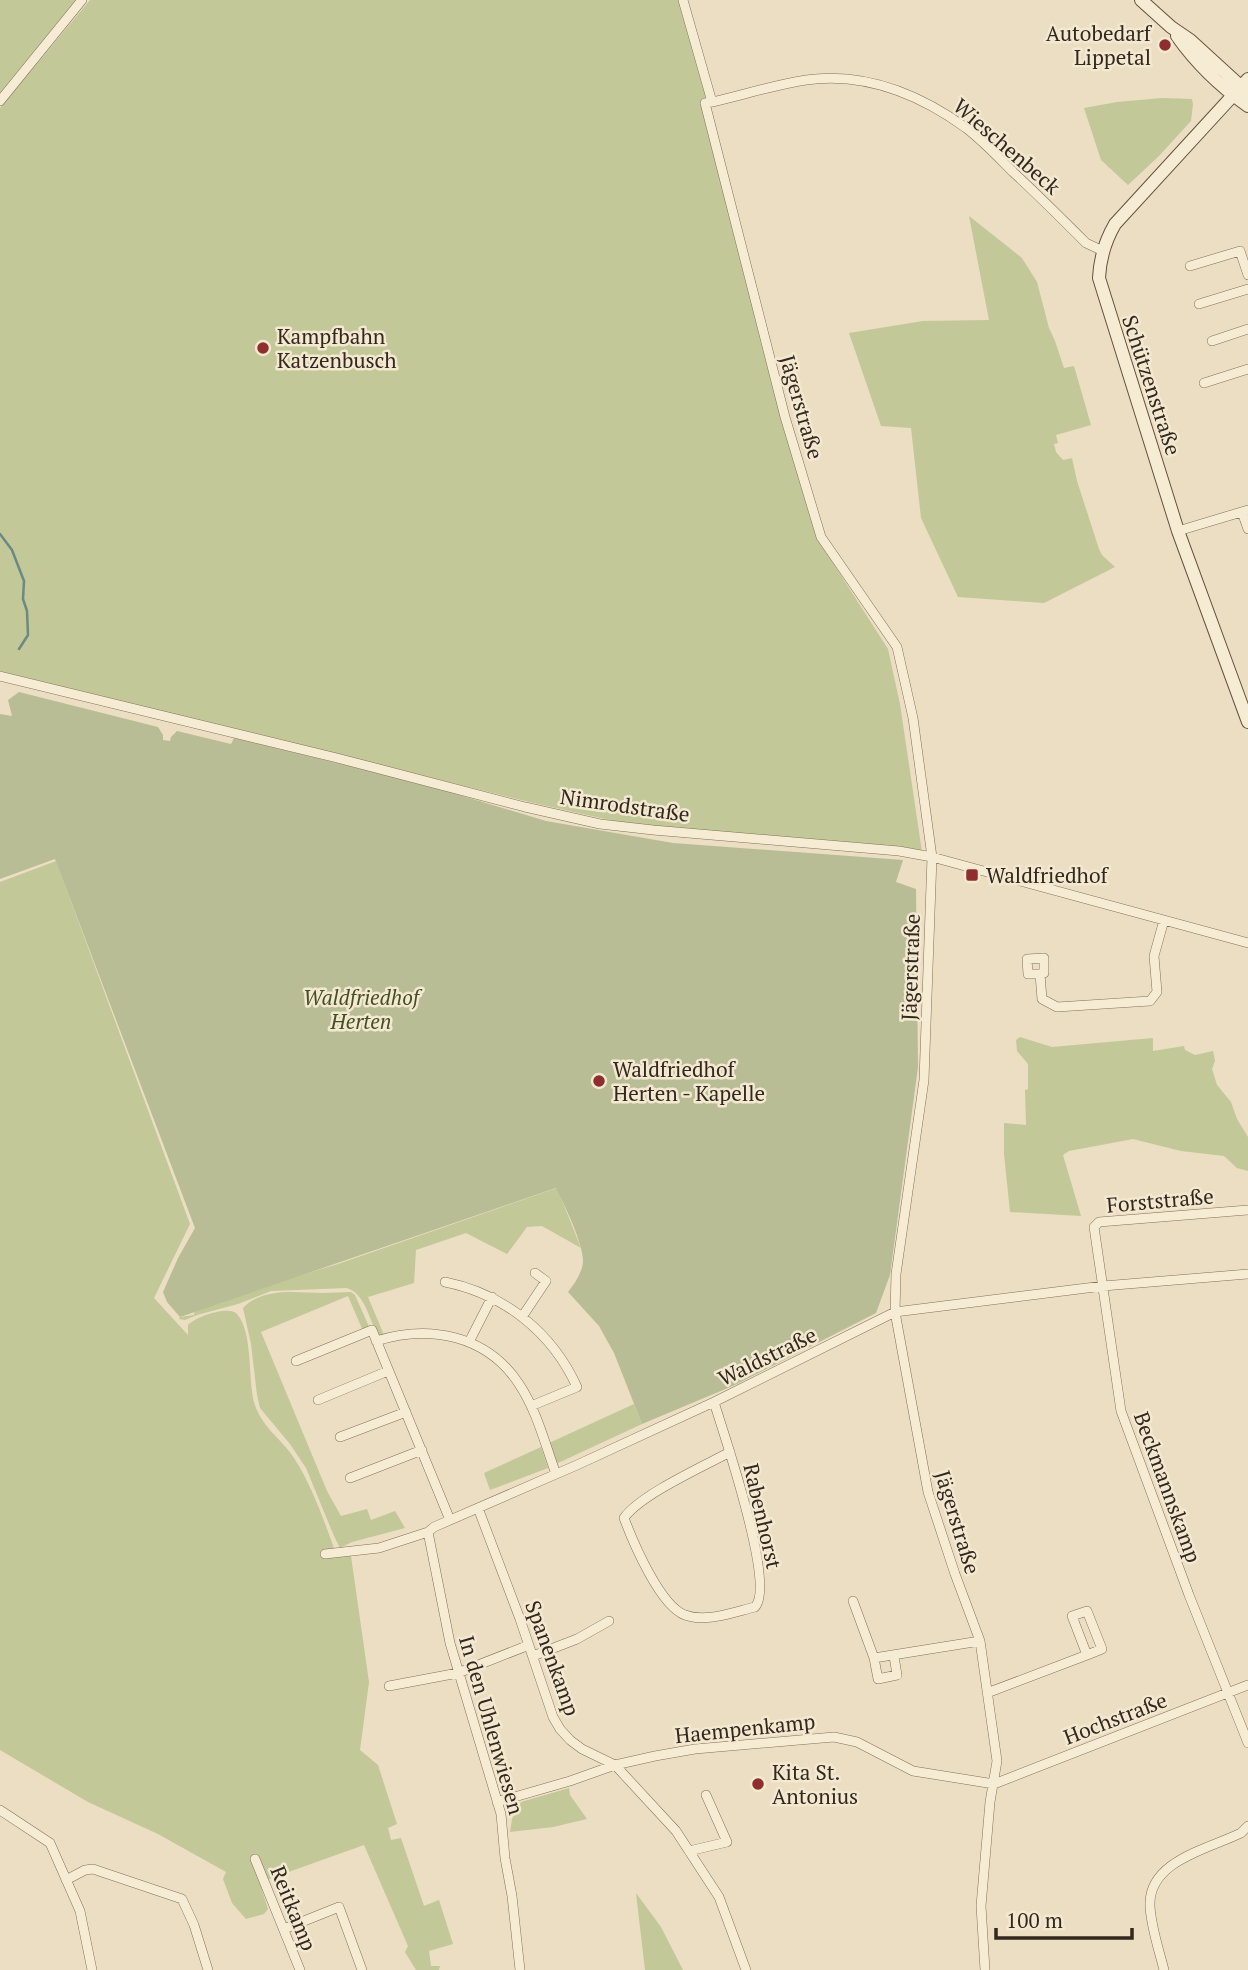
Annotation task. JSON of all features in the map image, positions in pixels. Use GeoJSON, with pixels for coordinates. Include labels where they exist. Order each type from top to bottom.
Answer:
{"type":"FeatureCollection","features":[{"type":"Feature","properties":{"kind":"main road"},"geometry":{"type":"LineString","coordinates":[[1141,0],[1242,88],[1248,106]]}},
{"type":"Feature","properties":{"kind":"main road","name":"Schützenstraße"},"geometry":{"type":"LineString","coordinates":[[1242,88],[1121,216],[1106,240],[1099,278],[1178,531],[1248,722]]}},
{"type":"Feature","properties":{"kind":"street"},"geometry":{"type":"LineString","coordinates":[[0,101],[82,0]]}},
{"type":"Feature","properties":{"kind":"street","name":"Jägerstraße"},"geometry":{"type":"LineString","coordinates":[[684,0],[712,102],[705,103],[736,227],[785,417],[821,537],[897,647],[913,718],[932,856],[924,1080],[896,1275],[895,1312],[928,1492],[980,1641],[997,1761],[990,1802],[981,1906],[985,1970]]}},
{"type":"Feature","properties":{"kind":"street","name":"Wieschenbeck"},"geometry":{"type":"LineString","coordinates":[[712,102],[806,80],[830,79],[852,79],[881,85],[917,98],[968,130],[1086,243],[1103,251]]}},
{"type":"Feature","properties":{"kind":"street"},"geometry":{"type":"LineString","coordinates":[[1190,266],[1240,251],[1248,275]]}},
{"type":"Feature","properties":{"kind":"street"},"geometry":{"type":"LineString","coordinates":[[1199,304],[1248,289]]}},
{"type":"Feature","properties":{"kind":"street"},"geometry":{"type":"LineString","coordinates":[[1212,341],[1248,329]]}},
{"type":"Feature","properties":{"kind":"street"},"geometry":{"type":"LineString","coordinates":[[1204,383],[1248,369]]}},
{"type":"Feature","properties":{"kind":"street"},"geometry":{"type":"LineString","coordinates":[[1178,531],[1245,511],[1248,529]]}},
{"type":"Feature","properties":{"kind":"street","name":"Nimrodstraße"},"geometry":{"type":"LineString","coordinates":[[0,676],[600,824],[932,856],[1248,943]]}},
{"type":"Feature","properties":{"kind":"street"},"geometry":{"type":"LineString","coordinates":[[1040,974],[1042,999],[1057,1007],[1150,1001],[1157,992],[1154,956],[1164,920]]}},
{"type":"Feature","properties":{"kind":"street","name":"Forststraße"},"geometry":{"type":"LineString","coordinates":[[1103,1286],[1094,1227],[1099,1222],[1248,1210]]}},
{"type":"Feature","properties":{"kind":"street"},"geometry":{"type":"LineString","coordinates":[[522,1317],[546,1281],[535,1273]]}},
{"type":"Feature","properties":{"kind":"street","name":"Waldstraße"},"geometry":{"type":"LineString","coordinates":[[324,1554],[379,1548],[428,1532],[714,1402],[895,1312],[1103,1286],[1248,1274]]}},
{"type":"Feature","properties":{"kind":"street"},"geometry":{"type":"LineString","coordinates":[[445,1282],[492,1297],[533,1325],[560,1356],[578,1387],[531,1406]]}},
{"type":"Feature","properties":{"kind":"street","name":"Beckmannskamp"},"geometry":{"type":"LineString","coordinates":[[1103,1286],[1121,1411],[1189,1595],[1248,1743]]}},
{"type":"Feature","properties":{"kind":"street"},"geometry":{"type":"LineString","coordinates":[[469,1342],[492,1297]]}},
{"type":"Feature","properties":{"kind":"street"},"geometry":{"type":"LineString","coordinates":[[296,1361],[372,1330],[450,1520]]}},
{"type":"Feature","properties":{"kind":"street"},"geometry":{"type":"LineString","coordinates":[[376,1340],[431,1332],[454,1336],[485,1351],[518,1383],[531,1406],[556,1474]]}},
{"type":"Feature","properties":{"kind":"street"},"geometry":{"type":"LineString","coordinates":[[318,1399],[388,1371]]}},
{"type":"Feature","properties":{"kind":"street","name":"Rabenhorst"},"geometry":{"type":"LineString","coordinates":[[714,1402],[730,1452],[744,1498],[757,1560],[760,1602],[755,1607],[709,1617],[685,1615],[674,1608],[653,1580],[624,1518],[631,1508],[671,1483],[730,1452]]}},
{"type":"Feature","properties":{"kind":"street"},"geometry":{"type":"LineString","coordinates":[[340,1437],[406,1412]]}},
{"type":"Feature","properties":{"kind":"street"},"geometry":{"type":"LineString","coordinates":[[350,1478],[422,1450]]}},
{"type":"Feature","properties":{"kind":"street","name":"Spanenkamp"},"geometry":{"type":"LineString","coordinates":[[478,1508],[530,1645],[552,1717],[559,1729],[582,1749],[615,1765],[676,1831],[719,1897],[746,1970]]}},
{"type":"Feature","properties":{"kind":"street","name":"In den Uhlenwiesen"},"geometry":{"type":"LineString","coordinates":[[428,1532],[450,1643],[501,1814],[520,1970]]}},
{"type":"Feature","properties":{"kind":"street"},"geometry":{"type":"LineString","coordinates":[[853,1601],[874,1658],[877,1679],[897,1675],[894,1656]]}},
{"type":"Feature","properties":{"kind":"street"},"geometry":{"type":"LineString","coordinates":[[987,1693],[1087,1655],[1102,1648],[1087,1611],[1072,1616],[1087,1655]]}},
{"type":"Feature","properties":{"kind":"street"},"geometry":{"type":"LineString","coordinates":[[533,1656],[577,1639],[609,1621]]}},
{"type":"Feature","properties":{"kind":"street"},"geometry":{"type":"LineString","coordinates":[[874,1658],[980,1641]]}},
{"type":"Feature","properties":{"kind":"street"},"geometry":{"type":"LineString","coordinates":[[389,1686],[458,1673],[530,1645]]}},
{"type":"Feature","properties":{"kind":"street","name":"Hochstraße"},"geometry":{"type":"LineString","coordinates":[[994,1784],[1248,1685]]}},
{"type":"Feature","properties":{"kind":"street","name":"Haempenkamp"},"geometry":{"type":"LineString","coordinates":[[497,1802],[570,1782],[615,1765],[695,1748],[834,1737],[857,1742],[913,1771],[994,1784]]}},
{"type":"Feature","properties":{"kind":"street"},"geometry":{"type":"LineString","coordinates":[[690,1851],[727,1842],[706,1795]]}},
{"type":"Feature","properties":{"kind":"street"},"geometry":{"type":"LineString","coordinates":[[0,1810],[50,1843],[80,1912],[92,1970]]}},
{"type":"Feature","properties":{"kind":"street"},"geometry":{"type":"LineString","coordinates":[[1164,1970],[1150,1903],[1158,1877],[1170,1866],[1241,1833],[1248,1826]]}},
{"type":"Feature","properties":{"kind":"street","name":"Reitkamp"},"geometry":{"type":"LineString","coordinates":[[255,1859],[300,1970]]}},
{"type":"Feature","properties":{"kind":"street"},"geometry":{"type":"LineString","coordinates":[[66,1880],[93,1869],[182,1899],[208,1970]]}},
{"type":"Feature","properties":{"kind":"street"},"geometry":{"type":"LineString","coordinates":[[284,1929],[339,1907],[362,1970]]}},
{"type":"Feature","properties":{"kind":"green space"},"geometry":{"type":"Polygon","coordinates":[[[0,0],[76,0],[0,94],[0,0]]]}},
{"type":"Feature","properties":{"kind":"green space"},"geometry":{"type":"Polygon","coordinates":[[[90,0],[683,0],[712,102],[706,103],[817,538],[888,649],[900,704],[922,852],[654,830],[529,802],[0,671],[0,108],[90,0]]]}},
{"type":"Feature","properties":{"kind":"green space"},"geometry":{"type":"Polygon","coordinates":[[[1162,98],[1192,99],[1191,121],[1128,185],[1101,160],[1084,108],[1162,98]]]}},
{"type":"Feature","properties":{"kind":"green space"},"geometry":{"type":"Polygon","coordinates":[[[969,216],[1022,258],[1037,282],[1049,328],[1064,368],[1074,366],[1091,425],[1056,435],[1058,443],[1054,444],[1056,452],[1063,460],[1072,458],[1099,549],[1115,567],[1044,603],[958,597],[921,518],[911,428],[881,426],[849,333],[923,321],[989,320],[969,216]]]}},
{"type":"Feature","properties":{"kind":"green space","name":"Waldfriedhof Herten"},"geometry":{"type":"Polygon","coordinates":[[[19,692],[158,727],[163,740],[170,741],[177,731],[231,744],[234,738],[423,784],[546,821],[673,843],[903,860],[896,882],[916,889],[918,1067],[890,1275],[876,1313],[735,1385],[642,1424],[614,1353],[599,1326],[568,1292],[576,1281],[583,1262],[573,1225],[556,1188],[180,1317],[167,1302],[163,1292],[195,1228],[55,859],[0,879],[0,714],[12,716],[8,700],[19,692]]]}},
{"type":"Feature","properties":{"kind":"green space"},"geometry":{"type":"Polygon","coordinates":[[[56,861],[190,1224],[154,1298],[188,1335],[188,1325],[204,1316],[220,1311],[237,1314],[246,1332],[252,1392],[257,1411],[301,1469],[337,1556],[351,1556],[369,1682],[360,1750],[378,1765],[397,1824],[388,1828],[391,1840],[401,1838],[424,1906],[439,1900],[453,1944],[429,1951],[431,1966],[440,1966],[439,1970],[416,1970],[405,1952],[408,1946],[364,1845],[269,1879],[258,1877],[268,1909],[264,1914],[246,1919],[232,1903],[223,1879],[226,1872],[158,1834],[88,1802],[0,1750],[0,882],[56,861]]]}},
{"type":"Feature","properties":{"kind":"green space"},"geometry":{"type":"Polygon","coordinates":[[[1020,1037],[1052,1047],[1153,1038],[1153,1051],[1184,1046],[1185,1050],[1195,1055],[1213,1051],[1215,1061],[1212,1069],[1217,1085],[1231,1102],[1248,1137],[1248,1171],[1237,1168],[1224,1156],[1181,1151],[1133,1139],[1069,1151],[1063,1155],[1081,1216],[1010,1212],[1004,1123],[1026,1125],[1025,1090],[1028,1089],[1028,1064],[1017,1051],[1016,1040],[1020,1037]]]}},
{"type":"Feature","properties":{"kind":"green space"},"geometry":{"type":"Polygon","coordinates":[[[557,1188],[581,1248],[542,1226],[527,1227],[507,1254],[466,1233],[416,1250],[414,1283],[368,1297],[384,1335],[378,1335],[358,1295],[346,1288],[271,1291],[238,1304],[185,1320],[179,1319],[194,1315],[195,1307],[338,1264],[557,1188]]]}},
{"type":"Feature","properties":{"kind":"green space"},"geometry":{"type":"Polygon","coordinates":[[[351,1292],[355,1295],[370,1329],[363,1331],[348,1296],[261,1332],[327,1491],[341,1516],[367,1509],[371,1520],[395,1511],[405,1528],[352,1542],[340,1548],[306,1468],[260,1408],[243,1308],[265,1295],[351,1292]]]}},
{"type":"Feature","properties":{"kind":"green space"},"geometry":{"type":"Polygon","coordinates":[[[634,1404],[642,1424],[556,1462],[549,1443],[634,1404]]]}},
{"type":"Feature","properties":{"kind":"green space"},"geometry":{"type":"Polygon","coordinates":[[[541,1447],[548,1468],[490,1490],[484,1473],[541,1447]]]}},
{"type":"Feature","properties":{"kind":"green space"},"geometry":{"type":"Polygon","coordinates":[[[569,1788],[570,1795],[587,1819],[553,1827],[510,1832],[512,1819],[521,1802],[569,1788]]]}},
{"type":"Feature","properties":{"kind":"green space"},"geometry":{"type":"Polygon","coordinates":[[[636,1893],[661,1927],[683,1970],[645,1970],[636,1893]]]}},
{"type":"Feature","properties":{"kind":"waterway"},"geometry":{"type":"LineString","coordinates":[[0,534],[12,550],[24,581],[23,599],[27,611],[28,635],[19,649]]}},
{"type":"Feature","properties":{"kind":"place","name":"Autobedarf Lippetal"},"geometry":{"type":"Point","coordinates":[1165,45]}},
{"type":"Feature","properties":{"kind":"place","name":"Kampfbahn Katzenbusch"},"geometry":{"type":"Point","coordinates":[263,348]}},
{"type":"Feature","properties":{"kind":"place","name":"Waldfriedhof"},"geometry":{"type":"Point","coordinates":[972,875]}},
{"type":"Feature","properties":{"kind":"place","name":"Waldfriedhof Herten - Kapelle"},"geometry":{"type":"Point","coordinates":[599,1081]}},
{"type":"Feature","properties":{"kind":"place","name":"Kita St. Antonius"},"geometry":{"type":"Point","coordinates":[758,1784]}}]}
